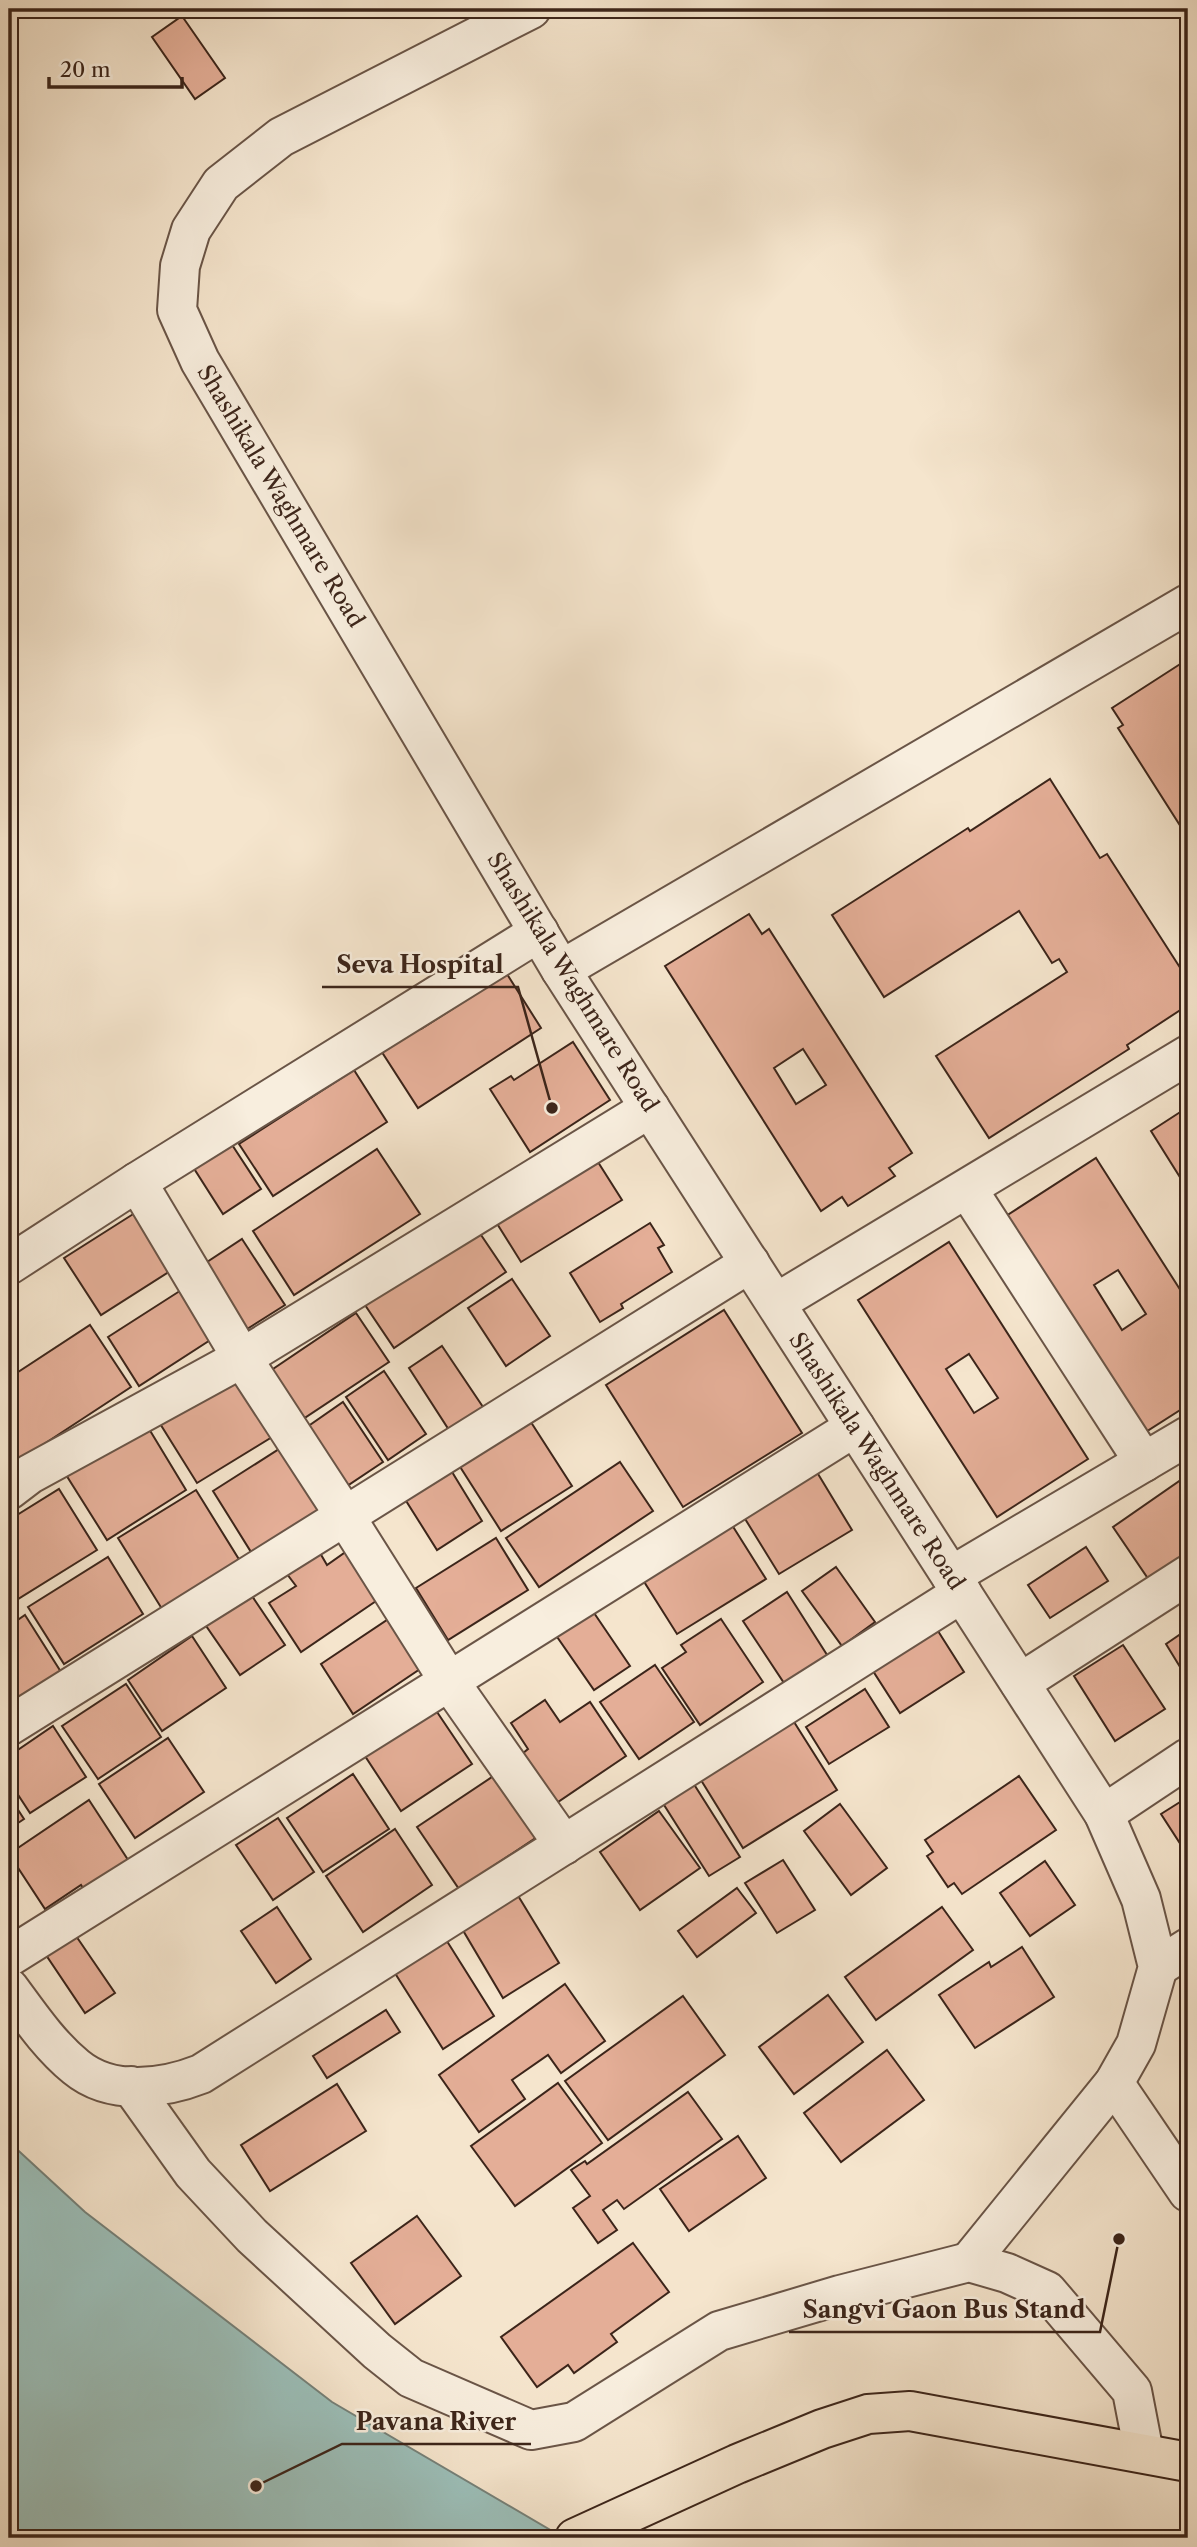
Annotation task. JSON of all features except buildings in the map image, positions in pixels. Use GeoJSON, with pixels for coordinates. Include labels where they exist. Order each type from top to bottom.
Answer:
{"type":"FeatureCollection","features":[{"type":"Feature","properties":{"kind":"main road"},"geometry":{"type":"LineString","coordinates":[[575,2538],[737,2464],[822,2429],[868,2414],[910,2411],[1188,2462]]}},
{"type":"Feature","properties":{"kind":"street","name":"Shashikala Waghmare Road"},"geometry":{"type":"LineString","coordinates":[[531,9],[281,137],[220,184],[191,230],[180,266],[177,310],[200,361],[561,970],[1104,1814],[1141,1899],[1173,1958],[1136,2044],[1114,2083],[969,2262]]}},
{"type":"Feature","properties":{"kind":"street"},"geometry":{"type":"LineString","coordinates":[[561,970],[1188,604]]}},
{"type":"Feature","properties":{"kind":"street"},"geometry":{"type":"LineString","coordinates":[[9,1265],[137,1182],[539,932]]}},
{"type":"Feature","properties":{"kind":"street"},"geometry":{"type":"LineString","coordinates":[[776,1303],[968,1190],[1188,1055]]}},
{"type":"Feature","properties":{"kind":"street"},"geometry":{"type":"LineString","coordinates":[[9,1490],[30,1474],[242,1358],[650,1108]]}},
{"type":"Feature","properties":{"kind":"street"},"geometry":{"type":"LineString","coordinates":[[137,1182],[242,1358],[449,1681],[564,1845]]}},
{"type":"Feature","properties":{"kind":"street"},"geometry":{"type":"LineString","coordinates":[[968,1190],[1144,1462]]}},
{"type":"Feature","properties":{"kind":"street"},"geometry":{"type":"LineString","coordinates":[[9,1726],[750,1263]]}},
{"type":"Feature","properties":{"kind":"street"},"geometry":{"type":"LineString","coordinates":[[9,1957],[855,1427]]}},
{"type":"Feature","properties":{"kind":"street"},"geometry":{"type":"LineString","coordinates":[[9,1987],[40,2030],[77,2068],[108,2084],[152,2088],[201,2074],[564,1845],[956,1584],[1188,1436]]}},
{"type":"Feature","properties":{"kind":"street"},"geometry":{"type":"LineString","coordinates":[[1020,1683],[1188,1575]]}},
{"type":"Feature","properties":{"kind":"street"},"geometry":{"type":"LineString","coordinates":[[1104,1814],[1188,1758]]}},
{"type":"Feature","properties":{"kind":"street"},"geometry":{"type":"LineString","coordinates":[[1114,2083],[1188,2192]]}},
{"type":"Feature","properties":{"kind":"street"},"geometry":{"type":"LineString","coordinates":[[131,2086],[193,2173],[253,2236],[377,2351],[411,2378],[531,2430],[574,2422],[719,2331],[840,2295],[969,2262],[1007,2273],[1047,2291],[1132,2390],[1144,2454]]}},
{"type":"Feature","properties":{"kind":"water"},"geometry":{"type":"Polygon","coordinates":[[[9,2142],[85,2212],[332,2402],[564,2538],[22,2538],[9,2525],[9,2142]]]}},
{"type":"Feature","properties":{"kind":"place","name":"Seva Hospital"},"geometry":{"type":"Point","coordinates":[552,1108]}},
{"type":"Feature","properties":{"kind":"place","name":"Sangvi Gaon Bus Stand"},"geometry":{"type":"Point","coordinates":[1119,2239]}},
{"type":"Feature","properties":{"kind":"place","name":"Pavana River"},"geometry":{"type":"Point","coordinates":[256,2486]}}]}
